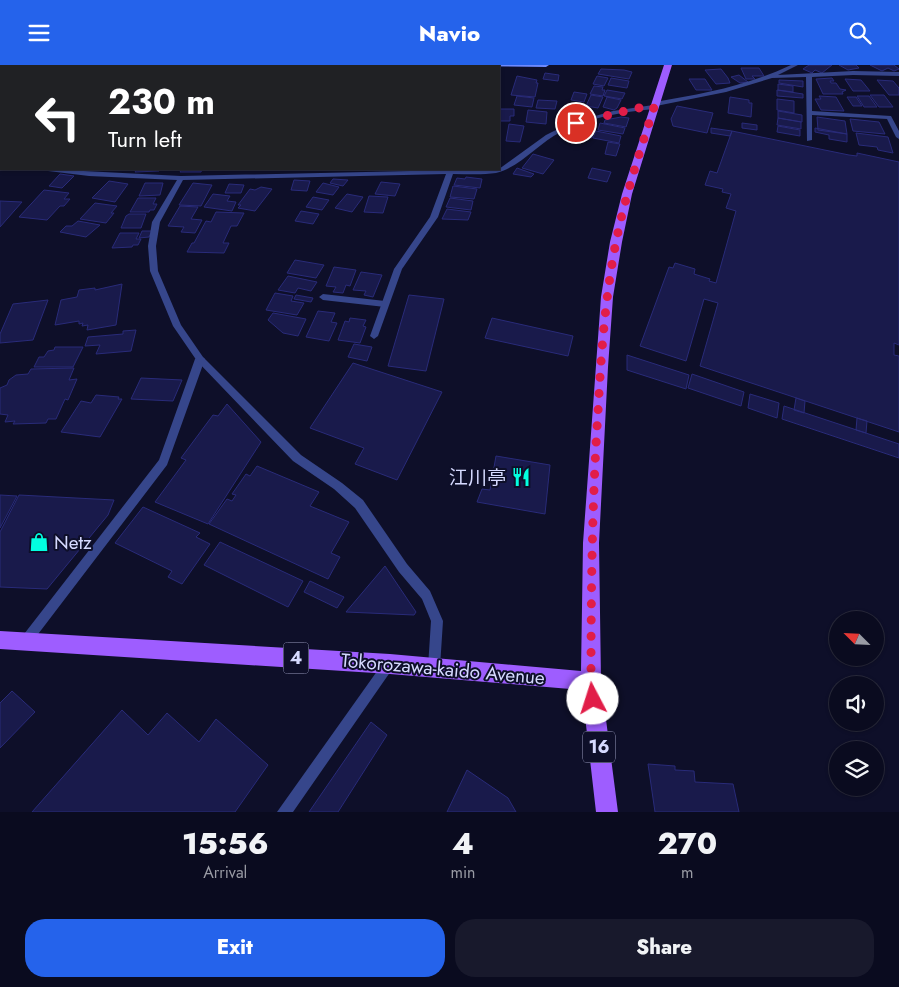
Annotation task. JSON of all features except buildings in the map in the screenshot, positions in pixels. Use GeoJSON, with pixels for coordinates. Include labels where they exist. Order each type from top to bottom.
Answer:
{"type":"FeatureCollection","features":[{"type":"Feature","properties":{"kind":"main road"},"geometry":{"type":"LineString","coordinates":[[591,681],[592,525],[598,404],[607,297],[616,241],[627,193],[668,65]]}},
{"type":"Feature","properties":{"kind":"main road","name":"Tokorozawa-kaido Avenue"},"geometry":{"type":"LineString","coordinates":[[0,640],[434,667],[591,681]]}},
{"type":"Feature","properties":{"kind":"main road","name":"16"},"geometry":{"type":"LineString","coordinates":[[591,681],[607,812]]}},
{"type":"Feature","properties":{"kind":"street"},"geometry":{"type":"LineString","coordinates":[[500,66],[546,65]]}},
{"type":"Feature","properties":{"kind":"street"},"geometry":{"type":"LineString","coordinates":[[500,169],[506,168],[548,136],[576,123],[633,109],[720,93],[771,77],[795,65]]}},
{"type":"Feature","properties":{"kind":"street"},"geometry":{"type":"LineString","coordinates":[[771,77],[899,74]]}},
{"type":"Feature","properties":{"kind":"street"},"geometry":{"type":"LineString","coordinates":[[809,75],[809,140]]}},
{"type":"Feature","properties":{"kind":"street"},"geometry":{"type":"LineString","coordinates":[[809,113],[889,117],[899,137]]}},
{"type":"Feature","properties":{"kind":"street"},"geometry":{"type":"LineString","coordinates":[[55,170],[89,175],[181,178],[311,172],[494,170]]}},
{"type":"Feature","properties":{"kind":"street"},"geometry":{"type":"LineString","coordinates":[[374,336],[398,269],[434,217],[451,171]]}},
{"type":"Feature","properties":{"kind":"street"},"geometry":{"type":"LineString","coordinates":[[181,178],[156,221],[152,246],[154,271],[178,326],[200,359],[297,458],[338,487],[358,504],[403,568],[426,595],[437,621],[434,667]]}},
{"type":"Feature","properties":{"kind":"street"},"geometry":{"type":"LineString","coordinates":[[323,297],[385,304]]}},
{"type":"Feature","properties":{"kind":"street"},"geometry":{"type":"LineString","coordinates":[[25,642],[163,463],[200,359]]}},
{"type":"Feature","properties":{"kind":"street"},"geometry":{"type":"LineString","coordinates":[[284,812],[390,664]]}},
{"type":"Feature","properties":{"kind":"place","name":"江川亭"},"geometry":{"type":"Point","coordinates":[521,477]}},
{"type":"Feature","properties":{"kind":"place","name":"Netz"},"geometry":{"type":"Point","coordinates":[39,542]}},
{"type":"Feature","properties":{"kind":"route"},"geometry":{"type":"LineString","coordinates":[[576,123],[638,108],[654,107],[627,193],[616,241],[607,297],[596,433],[591,543],[591,681],[593,699]]}}]}
